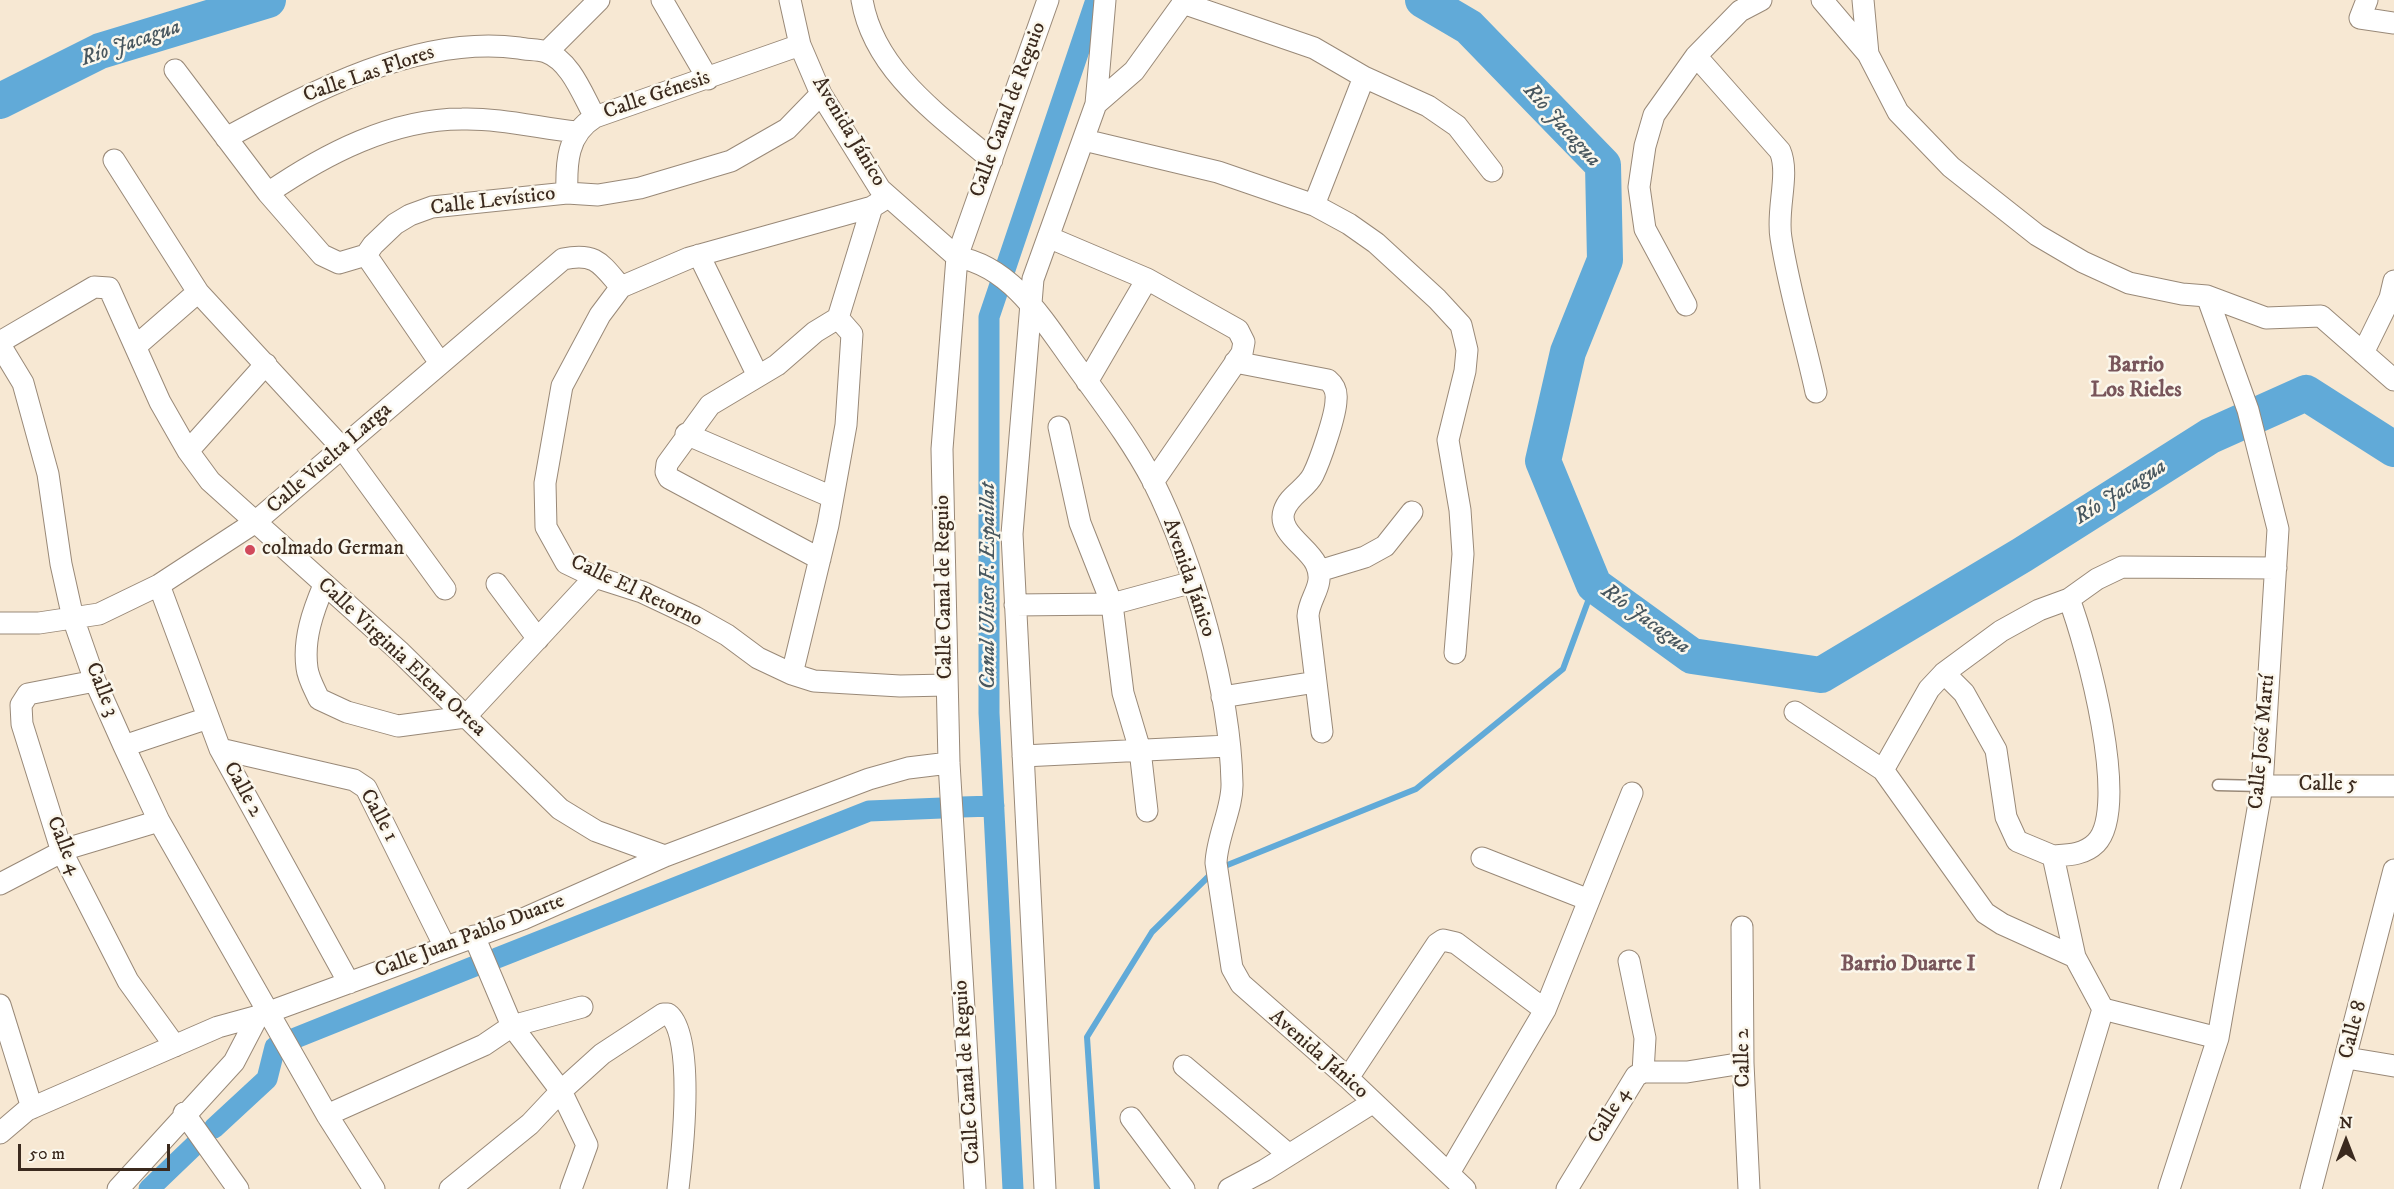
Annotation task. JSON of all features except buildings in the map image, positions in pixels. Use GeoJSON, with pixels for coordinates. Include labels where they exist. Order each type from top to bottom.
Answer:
{"type":"FeatureCollection","features":[{"type":"Feature","properties":{"kind":"street"},"geometry":{"type":"LineString","coordinates":[[595,117],[567,69],[547,52],[599,0]]}},
{"type":"Feature","properties":{"kind":"street"},"geometry":{"type":"LineString","coordinates":[[662,0],[708,79]]}},
{"type":"Feature","properties":{"kind":"street","name":"Avenida Jánico"},"geometry":{"type":"LineString","coordinates":[[790,0],[800,45],[821,94],[880,189],[880,202],[1025,296],[1124,433],[1153,482],[1193,582],[1203,614],[1222,697],[1232,786],[1216,847],[1232,968],[1241,984],[1348,1078],[1465,1189]]}},
{"type":"Feature","properties":{"kind":"street"},"geometry":{"type":"LineString","coordinates":[[862,0],[866,21],[888,63],[927,105],[992,160]]}},
{"type":"Feature","properties":{"kind":"street","name":"Calle Canal de Reguio"},"geometry":{"type":"LineString","coordinates":[[975,1189],[949,763],[942,449],[965,258],[992,160],[1048,0]]}},
{"type":"Feature","properties":{"kind":"street"},"geometry":{"type":"LineString","coordinates":[[1045,1189],[1012,534],[1025,296],[1034,279],[1096,104],[1105,0]]}},
{"type":"Feature","properties":{"kind":"street"},"geometry":{"type":"LineString","coordinates":[[1686,305],[1644,229],[1639,187],[1654,115],[1696,56],[1740,11],[1761,0]]}},
{"type":"Feature","properties":{"kind":"street"},"geometry":{"type":"LineString","coordinates":[[1822,0],[1868,54],[1898,112],[1951,167],[2037,235],[2083,262],[2129,283],[2182,294],[2207,296],[2266,318],[2321,316],[2394,380]]}},
{"type":"Feature","properties":{"kind":"street"},"geometry":{"type":"LineString","coordinates":[[1863,0],[1868,54]]}},
{"type":"Feature","properties":{"kind":"street"},"geometry":{"type":"LineString","coordinates":[[2367,0],[2360,18],[2394,23]]}},
{"type":"Feature","properties":{"kind":"street"},"geometry":{"type":"LineString","coordinates":[[1096,104],[1134,71],[1183,3],[1314,48],[1364,77],[1428,106],[1457,126],[1492,171]]}},
{"type":"Feature","properties":{"kind":"street","name":"Calle Las Flores"},"geometry":{"type":"LineString","coordinates":[[226,138],[288,104],[372,69],[446,48],[495,45],[547,52]]}},
{"type":"Feature","properties":{"kind":"street","name":"Calle Génesis"},"geometry":{"type":"LineString","coordinates":[[576,132],[595,117],[800,45]]}},
{"type":"Feature","properties":{"kind":"street"},"geometry":{"type":"LineString","coordinates":[[1696,56],[1780,151],[1785,161],[1779,208],[1780,237],[1816,392]]}},
{"type":"Feature","properties":{"kind":"street"},"geometry":{"type":"LineString","coordinates":[[175,70],[268,193],[327,259],[339,263],[366,255],[440,363]]}},
{"type":"Feature","properties":{"kind":"street"},"geometry":{"type":"LineString","coordinates":[[1314,205],[1364,77]]}},
{"type":"Feature","properties":{"kind":"street","name":"Calle Levístico"},"geometry":{"type":"LineString","coordinates":[[366,255],[373,245],[396,224],[410,214],[432,207],[567,193],[598,195],[640,188],[731,161],[787,129],[821,94]]}},
{"type":"Feature","properties":{"kind":"street"},"geometry":{"type":"LineString","coordinates":[[268,193],[332,154],[383,133],[425,122],[464,118],[576,132],[567,173],[567,193]]}},
{"type":"Feature","properties":{"kind":"street"},"geometry":{"type":"LineString","coordinates":[[1084,140],[1218,172],[1314,205],[1350,224],[1376,243],[1437,299],[1461,325],[1467,350],[1465,371],[1448,440],[1460,510],[1464,554],[1455,653]]}},
{"type":"Feature","properties":{"kind":"street"},"geometry":{"type":"LineString","coordinates":[[114,160],[198,292],[343,449],[445,589]]}},
{"type":"Feature","properties":{"kind":"street"},"geometry":{"type":"LineString","coordinates":[[621,287],[699,255],[880,202]]}},
{"type":"Feature","properties":{"kind":"street"},"geometry":{"type":"LineString","coordinates":[[820,560],[669,478],[666,472],[667,464],[686,434],[710,405],[758,376],[838,318],[880,202]]}},
{"type":"Feature","properties":{"kind":"street"},"geometry":{"type":"LineString","coordinates":[[1048,237],[1148,279],[1238,330],[1244,342],[1235,362],[1153,482]]}},
{"type":"Feature","properties":{"kind":"street","name":"Calle Vuelta Larga"},"geometry":{"type":"LineString","coordinates":[[0,622],[39,623],[99,614],[159,585],[254,523],[563,259],[581,255],[599,261],[621,287]]}},
{"type":"Feature","properties":{"kind":"street"},"geometry":{"type":"LineString","coordinates":[[699,255],[758,376]]}},
{"type":"Feature","properties":{"kind":"street"},"geometry":{"type":"LineString","coordinates":[[1088,382],[1148,279]]}},
{"type":"Feature","properties":{"kind":"street"},"geometry":{"type":"LineString","coordinates":[[2363,353],[2390,298],[2394,281]]}},
{"type":"Feature","properties":{"kind":"street","name":"Calle Virginia Elena Ortea"},"geometry":{"type":"LineString","coordinates":[[0,344],[94,287],[109,288],[160,402],[188,451],[210,482],[399,651],[560,809],[596,831],[665,856]]}},
{"type":"Feature","properties":{"kind":"street","name":"Calle El Retorno"},"geometry":{"type":"LineString","coordinates":[[621,287],[594,324],[562,386],[545,483],[546,527],[566,564],[595,577],[642,592],[695,617],[758,658],[792,674],[814,681],[900,686],[947,685]]}},
{"type":"Feature","properties":{"kind":"street"},"geometry":{"type":"LineString","coordinates":[[136,346],[198,292]]}},
{"type":"Feature","properties":{"kind":"street","name":"Calle José Martí"},"geometry":{"type":"LineString","coordinates":[[2169,1189],[2218,1038],[2262,786],[2278,529],[2248,410],[2207,296]]}},
{"type":"Feature","properties":{"kind":"street"},"geometry":{"type":"LineString","coordinates":[[792,674],[820,560],[846,425],[852,334],[838,318]]}},
{"type":"Feature","properties":{"kind":"street","name":"Calle 3"},"geometry":{"type":"LineString","coordinates":[[0,344],[23,383],[48,474],[61,564],[74,618],[95,681],[159,821],[263,1013],[374,1189]]}},
{"type":"Feature","properties":{"kind":"street"},"geometry":{"type":"LineString","coordinates":[[1235,362],[1328,380],[1336,393],[1335,407],[1312,477],[1288,502],[1282,514],[1286,528],[1315,561],[1319,571],[1320,583],[1308,606],[1308,616],[1322,732]]}},
{"type":"Feature","properties":{"kind":"street"},"geometry":{"type":"LineString","coordinates":[[188,451],[266,364]]}},
{"type":"Feature","properties":{"kind":"street"},"geometry":{"type":"LineString","coordinates":[[1059,427],[1080,523],[1112,604],[1123,693],[1140,750],[1147,811]]}},
{"type":"Feature","properties":{"kind":"street"},"geometry":{"type":"LineString","coordinates":[[686,434],[831,497]]}},
{"type":"Feature","properties":{"kind":"street"},"geometry":{"type":"LineString","coordinates":[[1319,571],[1365,557],[1385,546],[1412,512]]}},
{"type":"Feature","properties":{"kind":"street"},"geometry":{"type":"LineString","coordinates":[[1883,770],[1929,689],[1944,673],[2001,631],[2039,610],[2069,599],[2097,579],[2121,567],[2276,568]]}},
{"type":"Feature","properties":{"kind":"street"},"geometry":{"type":"LineString","coordinates":[[324,585],[311,616],[308,644],[307,669],[319,699],[347,712],[398,726],[465,717],[595,577]]}},
{"type":"Feature","properties":{"kind":"street"},"geometry":{"type":"LineString","coordinates":[[1015,605],[1112,604],[1193,582]]}},
{"type":"Feature","properties":{"kind":"street"},"geometry":{"type":"LineString","coordinates":[[497,584],[538,639]]}},
{"type":"Feature","properties":{"kind":"street","name":"Calle 2"},"geometry":{"type":"LineString","coordinates":[[159,585],[220,749],[350,983]]}},
{"type":"Feature","properties":{"kind":"street"},"geometry":{"type":"LineString","coordinates":[[1944,673],[1964,693],[1996,750],[2006,817],[2017,841],[2053,856],[2079,854],[2096,843],[2108,818],[2108,767],[2088,657],[2069,599]]}},
{"type":"Feature","properties":{"kind":"street","name":"Calle 4"},"geometry":{"type":"LineString","coordinates":[[95,681],[28,694],[21,705],[25,735],[62,852],[128,981],[175,1046]]}},
{"type":"Feature","properties":{"kind":"street"},"geometry":{"type":"LineString","coordinates":[[1222,697],[1316,682]]}},
{"type":"Feature","properties":{"kind":"street"},"geometry":{"type":"LineString","coordinates":[[1795,712],[1883,770],[1985,913],[2002,924],[2075,957]]}},
{"type":"Feature","properties":{"kind":"street"},"geometry":{"type":"LineString","coordinates":[[124,746],[208,718]]}},
{"type":"Feature","properties":{"kind":"street"},"geometry":{"type":"LineString","coordinates":[[1023,756],[1228,746]]}},
{"type":"Feature","properties":{"kind":"street","name":"Calle 1"},"geometry":{"type":"LineString","coordinates":[[220,749],[354,780],[366,788],[445,947]]}},
{"type":"Feature","properties":{"kind":"street","name":"Calle Juan Pablo Duarte"},"geometry":{"type":"LineString","coordinates":[[0,1133],[32,1108],[218,1027],[350,983],[522,919],[665,856],[869,779],[908,768],[949,763]]}},
{"type":"Feature","properties":{"kind":"street","name":"Calle 5"},"geometry":{"type":"LineString","coordinates":[[2262,786],[2394,786]]}},
{"type":"Feature","properties":{"kind":"street"},"geometry":{"type":"LineString","coordinates":[[1449,1173],[1545,1010],[1632,793]]}},
{"type":"Feature","properties":{"kind":"street"},"geometry":{"type":"LineString","coordinates":[[0,884],[62,852],[159,821]]}},
{"type":"Feature","properties":{"kind":"street"},"geometry":{"type":"LineString","coordinates":[[2049,1189],[2103,1009],[2075,957],[2053,856]]}},
{"type":"Feature","properties":{"kind":"street"},"geometry":{"type":"LineString","coordinates":[[1482,858],[1589,900]]}},
{"type":"Feature","properties":{"kind":"street","name":"Calle 8"},"geometry":{"type":"LineString","coordinates":[[2311,1189],[2347,1058],[2394,870]]}},
{"type":"Feature","properties":{"kind":"street","name":"Calle 2"},"geometry":{"type":"LineString","coordinates":[[1742,927],[1743,1064],[1749,1189]]}},
{"type":"Feature","properties":{"kind":"street"},"geometry":{"type":"LineString","coordinates":[[474,936],[512,1026],[561,1091],[587,1144],[571,1189]]}},
{"type":"Feature","properties":{"kind":"street"},"geometry":{"type":"LineString","coordinates":[[1348,1078],[1437,944],[1443,940],[1456,943],[1545,1010]]}},
{"type":"Feature","properties":{"kind":"street"},"geometry":{"type":"LineString","coordinates":[[1629,961],[1644,1038],[1643,1072]]}},
{"type":"Feature","properties":{"kind":"street"},"geometry":{"type":"LineString","coordinates":[[0,1005],[32,1108]]}},
{"type":"Feature","properties":{"kind":"street"},"geometry":{"type":"LineString","coordinates":[[327,1115],[484,1045],[512,1026],[582,1007]]}},
{"type":"Feature","properties":{"kind":"street"},"geometry":{"type":"LineString","coordinates":[[2103,1009],[2218,1038]]}},
{"type":"Feature","properties":{"kind":"street"},"geometry":{"type":"LineString","coordinates":[[118,1189],[184,1113],[234,1062],[263,1013]]}},
{"type":"Feature","properties":{"kind":"street"},"geometry":{"type":"LineString","coordinates":[[450,1189],[530,1124],[561,1091],[602,1054],[663,1014],[673,1017],[680,1033],[683,1059],[685,1128],[678,1189]]}},
{"type":"Feature","properties":{"kind":"street"},"geometry":{"type":"LineString","coordinates":[[2347,1058],[2394,1066]]}},
{"type":"Feature","properties":{"kind":"street","name":"Calle 4"},"geometry":{"type":"LineString","coordinates":[[1567,1189],[1630,1083],[1643,1072],[1687,1072],[1743,1064]]}},
{"type":"Feature","properties":{"kind":"street"},"geometry":{"type":"LineString","coordinates":[[1184,1066],[1288,1154]]}},
{"type":"Feature","properties":{"kind":"street"},"geometry":{"type":"LineString","coordinates":[[1229,1189],[1372,1103]]}},
{"type":"Feature","properties":{"kind":"street"},"geometry":{"type":"LineString","coordinates":[[184,1113],[238,1189]]}},
{"type":"Feature","properties":{"kind":"street"},"geometry":{"type":"LineString","coordinates":[[1131,1118],[1184,1189]]}},
{"type":"Feature","properties":{"kind":"lane"},"geometry":{"type":"LineString","coordinates":[[2218,784],[2262,786]]}},
{"type":"Feature","properties":{"kind":"waterway","name":"Río Jacagua"},"geometry":{"type":"LineString","coordinates":[[0,101],[100,51],[268,0]]}},
{"type":"Feature","properties":{"kind":"waterway","name":"Canal Ulises F. Espaillat"},"geometry":{"type":"LineString","coordinates":[[1013,1189],[989,713],[989,317],[1096,0]]}},
{"type":"Feature","properties":{"kind":"waterway","name":"Río Jacagua"},"geometry":{"type":"LineString","coordinates":[[1423,0],[1469,27],[1603,165],[1605,260],[1568,352],[1543,461],[1594,585],[1692,656],[1821,675],[2022,555],[2210,436],[2306,393],[2394,449]]}},
{"type":"Feature","properties":{"kind":"waterway"},"geometry":{"type":"LineString","coordinates":[[1220,868],[1416,789],[1563,669],[1594,585]]}},
{"type":"Feature","properties":{"kind":"waterway"},"geometry":{"type":"LineString","coordinates":[[961,807],[994,806]]}},
{"type":"Feature","properties":{"kind":"waterway"},"geometry":{"type":"LineString","coordinates":[[497,958],[869,811],[942,808]]}},
{"type":"Feature","properties":{"kind":"waterway"},"geometry":{"type":"LineString","coordinates":[[1097,1189],[1087,1037],[1152,932],[1212,873]]}},
{"type":"Feature","properties":{"kind":"waterway"},"geometry":{"type":"LineString","coordinates":[[293,1039],[475,966]]}},
{"type":"Feature","properties":{"kind":"waterway"},"geometry":{"type":"LineString","coordinates":[[214,1128],[267,1079],[275,1047]]}},
{"type":"Feature","properties":{"kind":"waterway"},"geometry":{"type":"LineString","coordinates":[[149,1189],[196,1144]]}},
{"type":"Feature","properties":{"kind":"place","name":"colmado German"},"geometry":{"type":"Point","coordinates":[250,550]}},
{"type":"Feature","properties":{"kind":"district","name":"Barrio Los Rieles"},"geometry":{"type":"Point","coordinates":[2136,378]}},
{"type":"Feature","properties":{"kind":"district","name":"Barrio Duarte I"},"geometry":{"type":"Point","coordinates":[1908,965]}}]}
